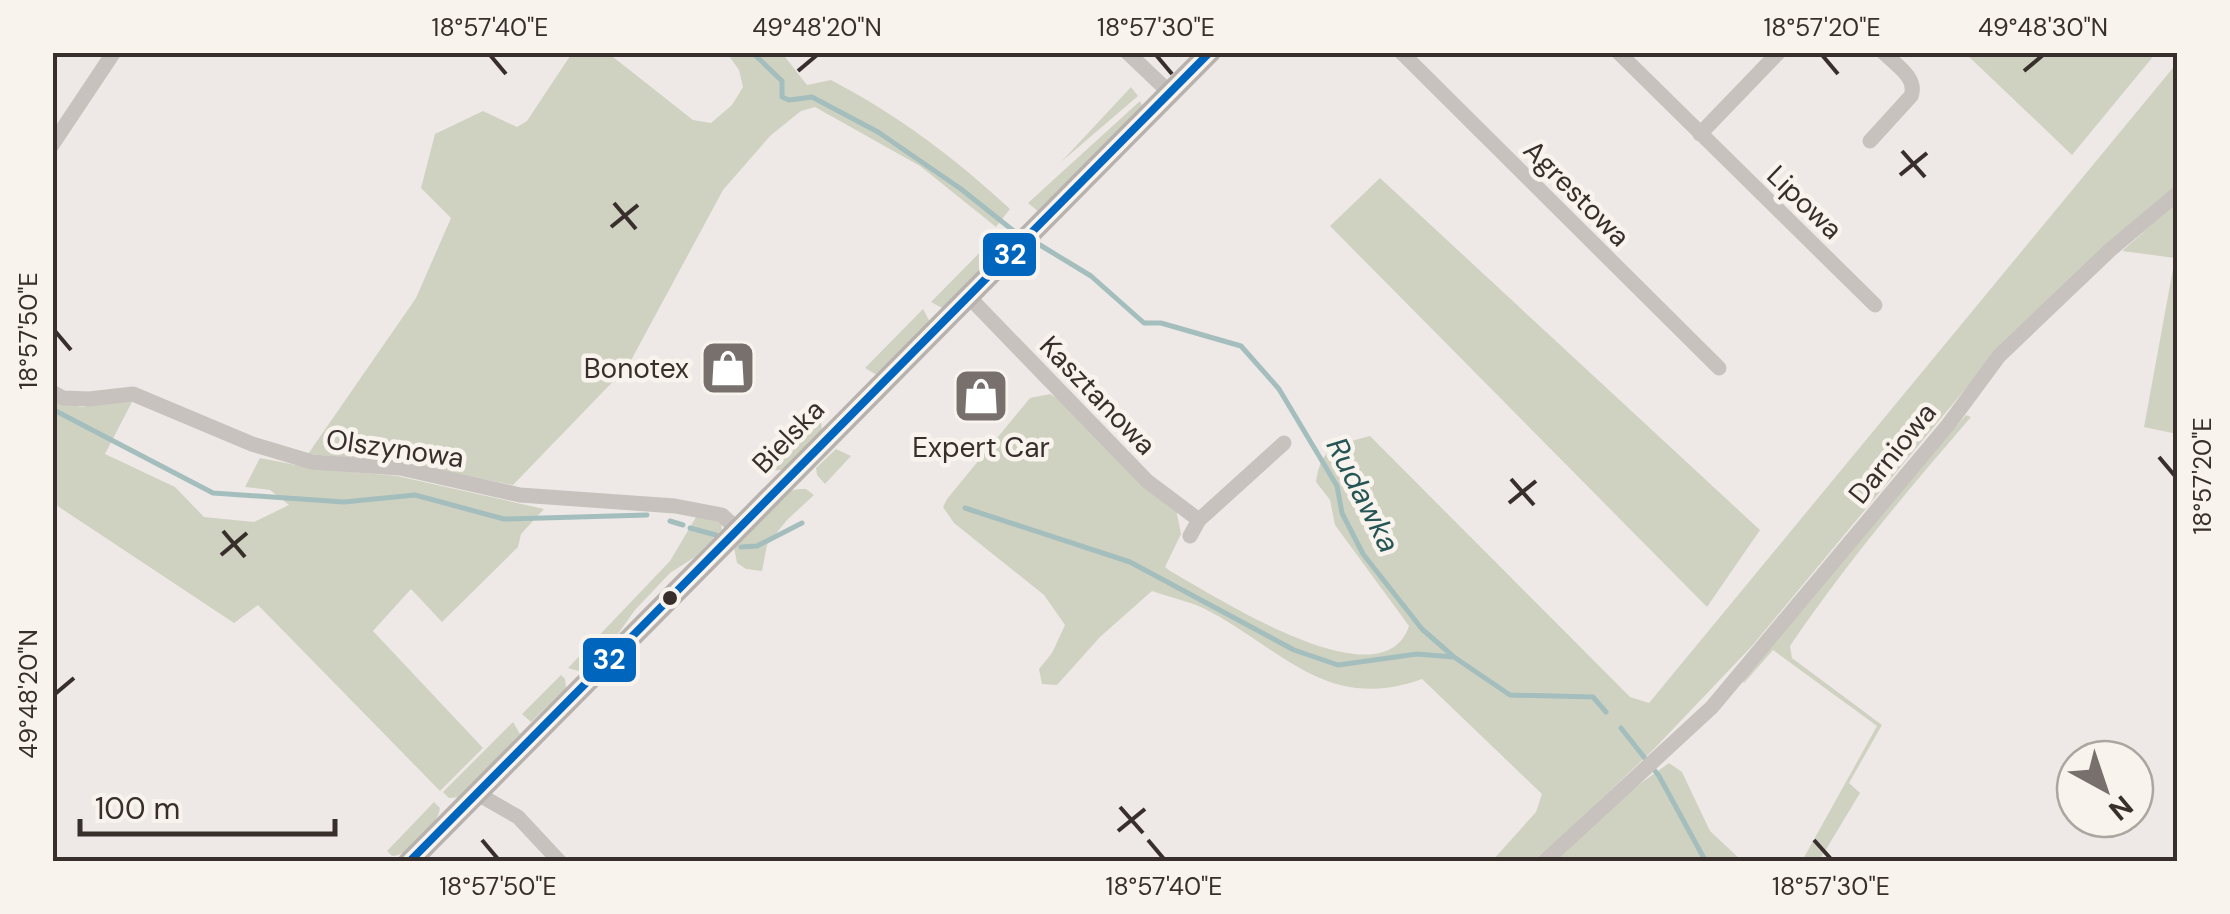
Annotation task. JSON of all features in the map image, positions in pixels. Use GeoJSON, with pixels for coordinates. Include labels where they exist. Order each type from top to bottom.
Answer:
{"type":"FeatureCollection","features":[{"type":"Feature","properties":{"kind":"main road","name":"Bielska"},"geometry":{"type":"LineString","coordinates":[[409,862],[1210,52]]}},
{"type":"Feature","properties":{"kind":"street"},"geometry":{"type":"LineString","coordinates":[[52,145],[114,52]]}},
{"type":"Feature","properties":{"kind":"street"},"geometry":{"type":"LineString","coordinates":[[1127,52],[1170,93]]}},
{"type":"Feature","properties":{"kind":"street","name":"Agrestowa"},"geometry":{"type":"LineString","coordinates":[[1401,52],[1718,368]]}},
{"type":"Feature","properties":{"kind":"street","name":"Lipowa"},"geometry":{"type":"LineString","coordinates":[[1618,52],[1874,305]]}},
{"type":"Feature","properties":{"kind":"street"},"geometry":{"type":"LineString","coordinates":[[1700,134],[1779,52]]}},
{"type":"Feature","properties":{"kind":"street"},"geometry":{"type":"LineString","coordinates":[[1870,141],[1912,96],[1914,88],[1912,81],[1883,52]]}},
{"type":"Feature","properties":{"kind":"street","name":"Darniowa"},"geometry":{"type":"LineString","coordinates":[[1544,862],[1696,724],[1764,649],[1948,425],[1999,356],[2110,250],[2178,193]]}},
{"type":"Feature","properties":{"kind":"street","name":"Kasztanowa"},"geometry":{"type":"LineString","coordinates":[[968,296],[1147,481],[1198,520]]}},
{"type":"Feature","properties":{"kind":"street","name":"Olszynowa"},"geometry":{"type":"LineString","coordinates":[[52,392],[64,398],[89,399],[133,394],[252,444],[312,462],[400,468],[520,495],[675,506],[722,515],[738,530]]}},
{"type":"Feature","properties":{"kind":"street"},"geometry":{"type":"LineString","coordinates":[[1190,536],[1198,520],[1284,443]]}},
{"type":"Feature","properties":{"kind":"street"},"geometry":{"type":"LineString","coordinates":[[476,793],[518,817],[560,862]]}},
{"type":"Feature","properties":{"kind":"green space"},"geometry":{"type":"Polygon","coordinates":[[[572,53],[608,53],[693,120],[711,123],[732,105],[743,87],[739,70],[727,53],[782,53],[807,85],[831,80],[879,108],[947,155],[1010,209],[996,227],[920,166],[815,107],[801,111],[771,135],[723,190],[628,366],[513,485],[399,462],[308,454],[416,298],[451,218],[421,188],[435,134],[483,111],[517,127],[527,121],[572,53]]]}},
{"type":"Feature","properties":{"kind":"green space"},"geometry":{"type":"Polygon","coordinates":[[[1965,53],[2156,53],[2072,155],[1965,53]]]}},
{"type":"Feature","properties":{"kind":"green space"},"geometry":{"type":"Polygon","coordinates":[[[2177,63],[2177,187],[1996,352],[1752,646],[1655,748],[1536,861],[1492,861],[1536,812],[1542,794],[1422,679],[1388,688],[1358,688],[1331,682],[1305,671],[1203,608],[1152,591],[1100,637],[1057,685],[1042,684],[1039,669],[1052,653],[1065,625],[1044,595],[954,523],[943,507],[1030,398],[1050,394],[1176,509],[1181,534],[1165,567],[1296,638],[1366,655],[1393,648],[1409,626],[1335,525],[1330,500],[1316,482],[1322,460],[1333,448],[1370,436],[1630,697],[1649,703],[2177,63]]]}},
{"type":"Feature","properties":{"kind":"green space"},"geometry":{"type":"Polygon","coordinates":[[[1131,87],[1138,96],[1061,162],[1131,87]]]}},
{"type":"Feature","properties":{"kind":"green space"},"geometry":{"type":"Polygon","coordinates":[[[1140,101],[1143,107],[1039,212],[1028,203],[1140,101]]]}},
{"type":"Feature","properties":{"kind":"green space"},"geometry":{"type":"Polygon","coordinates":[[[1380,178],[1760,530],[1707,607],[1330,226],[1380,178]]]}},
{"type":"Feature","properties":{"kind":"green space"},"geometry":{"type":"Polygon","coordinates":[[[2177,206],[2177,434],[2144,427],[2175,258],[2122,251],[2177,206]]]}},
{"type":"Feature","properties":{"kind":"green space"},"geometry":{"type":"Polygon","coordinates":[[[991,241],[998,249],[997,254],[944,309],[931,302],[991,241]]]}},
{"type":"Feature","properties":{"kind":"green space"},"geometry":{"type":"Polygon","coordinates":[[[923,309],[930,322],[877,375],[865,368],[923,309]]]}},
{"type":"Feature","properties":{"kind":"green space"},"geometry":{"type":"Polygon","coordinates":[[[133,400],[105,454],[175,487],[204,517],[254,522],[289,505],[270,490],[245,487],[260,458],[311,468],[397,476],[544,509],[521,534],[518,547],[442,622],[411,589],[373,631],[483,748],[440,791],[258,605],[234,623],[53,503],[52,401],[82,407],[133,400]]]}},
{"type":"Feature","properties":{"kind":"green space"},"geometry":{"type":"Polygon","coordinates":[[[820,413],[822,430],[782,470],[765,471],[820,413]]]}},
{"type":"Feature","properties":{"kind":"green space"},"geometry":{"type":"Polygon","coordinates":[[[1966,415],[1971,417],[1877,529],[1790,646],[1792,658],[1882,725],[1849,783],[1860,793],[1819,861],[1802,861],[1877,726],[1773,650],[1744,683],[1742,680],[1966,415]]]}},
{"type":"Feature","properties":{"kind":"green space"},"geometry":{"type":"Polygon","coordinates":[[[836,449],[851,456],[825,484],[816,468],[836,449]]]}},
{"type":"Feature","properties":{"kind":"green space"},"geometry":{"type":"Polygon","coordinates":[[[799,489],[814,495],[767,545],[762,571],[737,563],[734,547],[789,491],[799,489]]]}},
{"type":"Feature","properties":{"kind":"green space"},"geometry":{"type":"Polygon","coordinates":[[[696,517],[721,522],[722,530],[695,557],[670,573],[635,610],[610,645],[578,671],[568,668],[670,561],[696,517]]]}},
{"type":"Feature","properties":{"kind":"green space"},"geometry":{"type":"Polygon","coordinates":[[[561,675],[566,688],[531,722],[522,714],[561,675]]]}},
{"type":"Feature","properties":{"kind":"green space"},"geometry":{"type":"Polygon","coordinates":[[[513,722],[520,734],[461,797],[449,798],[443,792],[513,722]]]}},
{"type":"Feature","properties":{"kind":"green space"},"geometry":{"type":"Polygon","coordinates":[[[1669,763],[1682,772],[1710,831],[1742,861],[1551,862],[1627,793],[1669,763]]]}},
{"type":"Feature","properties":{"kind":"green space"},"geometry":{"type":"Polygon","coordinates":[[[434,802],[440,808],[428,831],[414,846],[392,856],[387,851],[434,802]]]}},
{"type":"Feature","properties":{"kind":"waterway","name":"Rudawka"},"geometry":{"type":"LineString","coordinates":[[752,52],[782,81],[782,97],[812,97],[878,132],[1015,232]]}},
{"type":"Feature","properties":{"kind":"waterway","name":"Rudawka"},"geometry":{"type":"LineString","coordinates":[[1040,245],[1091,276],[1144,323],[1161,323],[1241,346],[1279,389],[1337,486],[1342,513],[1363,554],[1422,629],[1454,657],[1510,695],[1593,697],[1606,712]]}},
{"type":"Feature","properties":{"kind":"waterway"},"geometry":{"type":"LineString","coordinates":[[52,409],[213,493],[344,502],[415,495],[504,519],[647,515]]}},
{"type":"Feature","properties":{"kind":"waterway"},"geometry":{"type":"LineString","coordinates":[[965,508],[1130,562],[1294,650],[1338,665],[1417,654],[1453,657]]}},
{"type":"Feature","properties":{"kind":"waterway"},"geometry":{"type":"LineString","coordinates":[[670,521],[683,525]]}},
{"type":"Feature","properties":{"kind":"waterway"},"geometry":{"type":"LineString","coordinates":[[741,547],[757,546],[802,523]]}},
{"type":"Feature","properties":{"kind":"waterway"},"geometry":{"type":"LineString","coordinates":[[690,528],[716,535]]}},
{"type":"Feature","properties":{"kind":"waterway","name":"Rudawka"},"geometry":{"type":"LineString","coordinates":[[1621,728],[1659,776],[1706,862]]}},
{"type":"Feature","properties":{"kind":"transit line","name":"32"},"geometry":{"type":"LineString","coordinates":[[409,862],[1210,52]]}},
{"type":"Feature","properties":{"kind":"place","name":"Bonotex"},"geometry":{"type":"Point","coordinates":[728,368]}},
{"type":"Feature","properties":{"kind":"place","name":"Expert Car"},"geometry":{"type":"Point","coordinates":[981,396]}}]}
